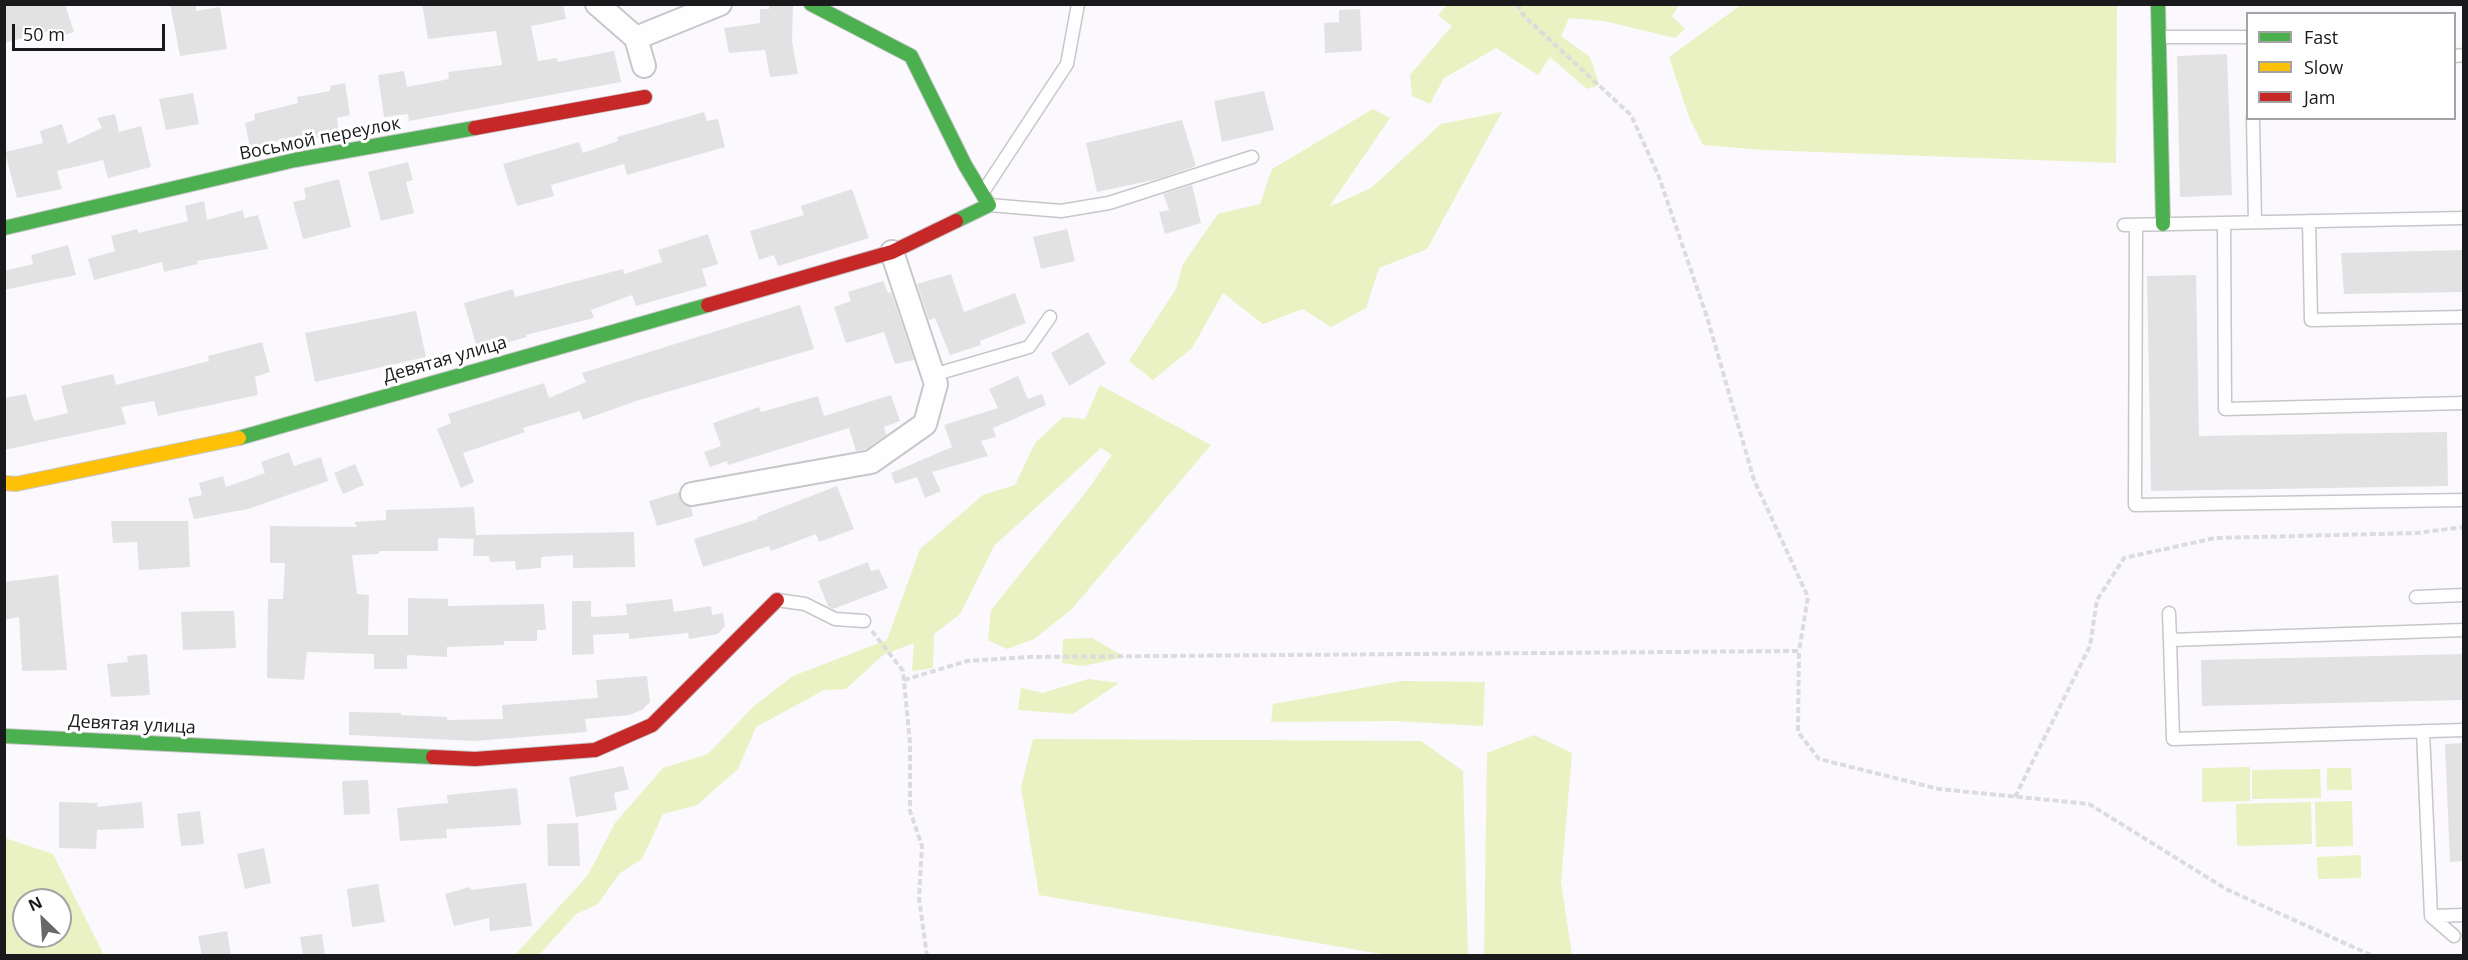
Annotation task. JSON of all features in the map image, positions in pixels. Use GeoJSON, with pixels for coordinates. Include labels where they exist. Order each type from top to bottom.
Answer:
{"type":"FeatureCollection","features":[{"type":"Feature","properties":{"kind":"street"},"geometry":{"type":"LineString","coordinates":[[597,4],[636,38],[644,66]]}},
{"type":"Feature","properties":{"kind":"street"},"geometry":{"type":"LineString","coordinates":[[636,38],[720,4]]}},
{"type":"Feature","properties":{"kind":"street"},"geometry":{"type":"LineString","coordinates":[[812,4],[911,56],[965,165],[986,199]]}},
{"type":"Feature","properties":{"kind":"street"},"geometry":{"type":"LineString","coordinates":[[2158,4],[2163,224]]}},
{"type":"Feature","properties":{"kind":"street","name":"Восьмой переулок"},"geometry":{"type":"LineString","coordinates":[[4,228],[295,160],[645,97]]}},
{"type":"Feature","properties":{"kind":"street","name":"Девятая улица"},"geometry":{"type":"LineString","coordinates":[[4,483],[16,484],[239,438],[892,252],[986,199]]}},
{"type":"Feature","properties":{"kind":"street"},"geometry":{"type":"LineString","coordinates":[[692,494],[871,462],[925,424],[936,384],[892,252]]}},
{"type":"Feature","properties":{"kind":"street","name":"Девятая улица"},"geometry":{"type":"LineString","coordinates":[[4,736],[475,759],[595,750],[652,725],[777,600]]}},
{"type":"Feature","properties":{"kind":"lane"},"geometry":{"type":"LineString","coordinates":[[1078,4],[1067,64],[986,199],[1061,211],[1110,203],[1252,157]]}},
{"type":"Feature","properties":{"kind":"lane"},"geometry":{"type":"LineString","coordinates":[[2159,37],[2246,38]]}},
{"type":"Feature","properties":{"kind":"lane"},"geometry":{"type":"LineString","coordinates":[[2253,120],[2255,222]]}},
{"type":"Feature","properties":{"kind":"lane"},"geometry":{"type":"LineString","coordinates":[[2463,218],[2130,225],[2134,505],[2463,500]]}},
{"type":"Feature","properties":{"kind":"lane"},"geometry":{"type":"LineString","coordinates":[[2309,221],[2311,320],[2463,317]]}},
{"type":"Feature","properties":{"kind":"lane"},"geometry":{"type":"LineString","coordinates":[[2224,223],[2225,409],[2463,404]]}},
{"type":"Feature","properties":{"kind":"lane"},"geometry":{"type":"LineString","coordinates":[[933,375],[1029,347],[1050,317]]}},
{"type":"Feature","properties":{"kind":"lane"},"geometry":{"type":"LineString","coordinates":[[2416,597],[2463,595]]}},
{"type":"Feature","properties":{"kind":"lane"},"geometry":{"type":"LineString","coordinates":[[777,600],[805,604],[835,619],[864,621]]}},
{"type":"Feature","properties":{"kind":"lane"},"geometry":{"type":"LineString","coordinates":[[2169,613],[2173,739],[2463,730]]}},
{"type":"Feature","properties":{"kind":"lane"},"geometry":{"type":"LineString","coordinates":[[2170,640],[2463,630]]}},
{"type":"Feature","properties":{"kind":"lane"},"geometry":{"type":"LineString","coordinates":[[2423,731],[2431,916],[2454,936]]}},
{"type":"Feature","properties":{"kind":"lane"},"geometry":{"type":"LineString","coordinates":[[2431,916],[2463,915]]}},
{"type":"Feature","properties":{"kind":"path"},"geometry":{"type":"LineString","coordinates":[[1517,4],[1524,16],[1631,116],[1659,177],[1707,317],[1754,480],[1808,597],[1799,651],[1798,732],[1819,759],[1940,789],[2089,804],[2226,889],[2373,956]]}},
{"type":"Feature","properties":{"kind":"path"},"geometry":{"type":"LineString","coordinates":[[2015,797],[2090,646],[2097,600],[2124,558],[2215,538],[2417,533],[2463,527]]}},
{"type":"Feature","properties":{"kind":"path"},"geometry":{"type":"LineString","coordinates":[[864,621],[903,671],[910,743],[910,811],[922,846],[919,898],[927,956]]}},
{"type":"Feature","properties":{"kind":"path"},"geometry":{"type":"LineString","coordinates":[[904,680],[967,661],[1029,657],[1799,651]]}},
{"type":"Feature","properties":{"kind":"green space"},"geometry":{"type":"Polygon","coordinates":[[[1448,4],[1679,5],[1672,16],[1685,29],[1675,38],[1604,21],[1569,18],[1561,36],[1590,57],[1599,85],[1587,89],[1550,57],[1538,75],[1496,48],[1444,78],[1430,104],[1412,96],[1410,75],[1452,26],[1438,15],[1448,4]]]}},
{"type":"Feature","properties":{"kind":"green space"},"geometry":{"type":"Polygon","coordinates":[[[1741,5],[2117,5],[2116,163],[1764,150],[1703,145],[1689,117],[1669,57],[1741,5]]]}},
{"type":"Feature","properties":{"kind":"green space"},"geometry":{"type":"Polygon","coordinates":[[[1373,109],[1390,118],[1329,207],[1371,188],[1441,124],[1502,112],[1427,249],[1379,268],[1366,308],[1331,327],[1303,309],[1263,324],[1223,293],[1192,348],[1153,380],[1129,361],[1176,289],[1183,264],[1218,214],[1260,204],[1272,169],[1373,109]]]}},
{"type":"Feature","properties":{"kind":"green space"},"geometry":{"type":"Polygon","coordinates":[[[1100,385],[1211,445],[1071,610],[1034,639],[1007,649],[988,640],[991,610],[1086,492],[1112,455],[1101,448],[994,546],[960,614],[934,634],[933,668],[912,671],[914,643],[883,655],[846,689],[824,690],[756,727],[738,769],[697,805],[663,814],[642,859],[620,873],[598,904],[576,914],[539,955],[515,955],[588,875],[615,823],[663,768],[708,754],[754,706],[793,676],[887,640],[920,549],[983,495],[1015,485],[1035,443],[1063,417],[1085,419],[1100,385]]]}},
{"type":"Feature","properties":{"kind":"green space"},"geometry":{"type":"Polygon","coordinates":[[[1092,638],[1125,657],[1083,666],[1062,663],[1063,639],[1092,638]]]}},
{"type":"Feature","properties":{"kind":"green space"},"geometry":{"type":"Polygon","coordinates":[[[1088,679],[1119,683],[1073,714],[1018,710],[1021,688],[1043,693],[1088,679]]]}},
{"type":"Feature","properties":{"kind":"green space"},"geometry":{"type":"Polygon","coordinates":[[[1401,681],[1485,682],[1483,726],[1395,721],[1271,722],[1273,704],[1401,681]]]}},
{"type":"Feature","properties":{"kind":"green space"},"geometry":{"type":"Polygon","coordinates":[[[1534,735],[1572,753],[1561,882],[1572,955],[1484,955],[1487,753],[1534,735]]]}},
{"type":"Feature","properties":{"kind":"green space"},"geometry":{"type":"Polygon","coordinates":[[[1033,739],[1421,741],[1463,771],[1468,955],[1387,955],[1039,895],[1021,787],[1033,739]]]}},
{"type":"Feature","properties":{"kind":"green space"},"geometry":{"type":"Polygon","coordinates":[[[2250,767],[2250,801],[2202,802],[2202,768],[2250,767]]]}},
{"type":"Feature","properties":{"kind":"green space"},"geometry":{"type":"Polygon","coordinates":[[[2327,768],[2351,768],[2352,790],[2327,790],[2327,768]]]}},
{"type":"Feature","properties":{"kind":"green space"},"geometry":{"type":"Polygon","coordinates":[[[2320,769],[2321,798],[2252,799],[2252,770],[2320,769]]]}},
{"type":"Feature","properties":{"kind":"green space"},"geometry":{"type":"Polygon","coordinates":[[[2352,801],[2353,846],[2316,847],[2315,802],[2352,801]]]}},
{"type":"Feature","properties":{"kind":"green space"},"geometry":{"type":"Polygon","coordinates":[[[2311,802],[2312,844],[2237,846],[2236,804],[2311,802]]]}},
{"type":"Feature","properties":{"kind":"green space"},"geometry":{"type":"Polygon","coordinates":[[[5,838],[53,854],[70,888],[12,888],[12,948],[72,948],[72,892],[104,955],[5,955],[5,838]]]}},
{"type":"Feature","properties":{"kind":"green space"},"geometry":{"type":"Polygon","coordinates":[[[2361,855],[2361,878],[2318,879],[2317,857],[2361,855]]]}},
{"type":"Feature","properties":{"kind":"building"},"geometry":{"type":"Polygon","coordinates":[[[4,4],[65,4],[74,32],[54,38],[52,30],[4,43],[4,4]]]}},
{"type":"Feature","properties":{"kind":"building"},"geometry":{"type":"Polygon","coordinates":[[[170,4],[196,4],[196,11],[220,7],[227,49],[180,56],[170,4]]]}},
{"type":"Feature","properties":{"kind":"building"},"geometry":{"type":"Polygon","coordinates":[[[422,4],[563,4],[566,19],[531,26],[538,61],[557,58],[558,62],[614,51],[621,82],[409,121],[408,114],[384,117],[378,75],[404,71],[407,87],[449,79],[448,72],[502,65],[496,31],[428,39],[422,4]]]}},
{"type":"Feature","properties":{"kind":"building"},"geometry":{"type":"Polygon","coordinates":[[[769,4],[793,6],[792,42],[798,74],[770,77],[765,50],[729,53],[724,28],[760,23],[760,9],[769,9],[769,4]]]}},
{"type":"Feature","properties":{"kind":"building"},"geometry":{"type":"Polygon","coordinates":[[[1360,9],[1362,51],[1325,53],[1324,23],[1339,22],[1339,10],[1360,9]]]}},
{"type":"Feature","properties":{"kind":"building"},"geometry":{"type":"Polygon","coordinates":[[[2227,54],[2232,195],[2180,197],[2177,56],[2227,54]]]}},
{"type":"Feature","properties":{"kind":"building"},"geometry":{"type":"Polygon","coordinates":[[[345,83],[350,115],[337,118],[339,134],[304,140],[304,135],[250,147],[245,123],[255,120],[254,114],[298,103],[297,97],[330,91],[330,86],[345,83]]]}},
{"type":"Feature","properties":{"kind":"building"},"geometry":{"type":"Polygon","coordinates":[[[1264,91],[1274,130],[1222,142],[1214,101],[1264,91]]]}},
{"type":"Feature","properties":{"kind":"building"},"geometry":{"type":"Polygon","coordinates":[[[193,93],[199,124],[166,130],[159,99],[193,93]]]}},
{"type":"Feature","properties":{"kind":"building"},"geometry":{"type":"Polygon","coordinates":[[[704,112],[707,121],[718,119],[725,147],[627,175],[624,164],[551,185],[554,196],[517,206],[503,164],[579,142],[583,153],[618,141],[617,137],[704,112]]]}},
{"type":"Feature","properties":{"kind":"building"},"geometry":{"type":"Polygon","coordinates":[[[115,114],[119,132],[141,126],[151,167],[108,178],[103,160],[57,171],[62,189],[17,198],[5,152],[43,143],[40,131],[62,124],[68,144],[102,128],[97,118],[115,114]]]}},
{"type":"Feature","properties":{"kind":"building"},"geometry":{"type":"Polygon","coordinates":[[[1182,120],[1196,166],[1158,179],[1097,192],[1086,143],[1182,120]]]}},
{"type":"Feature","properties":{"kind":"building"},"geometry":{"type":"Polygon","coordinates":[[[408,162],[413,180],[406,182],[414,213],[381,221],[368,172],[408,162]]]}},
{"type":"Feature","properties":{"kind":"building"},"geometry":{"type":"Polygon","coordinates":[[[339,179],[351,227],[303,239],[293,202],[306,199],[304,188],[339,179]]]}},
{"type":"Feature","properties":{"kind":"building"},"geometry":{"type":"Polygon","coordinates":[[[1192,185],[1201,223],[1165,234],[1159,212],[1169,210],[1163,194],[1192,185]]]}},
{"type":"Feature","properties":{"kind":"building"},"geometry":{"type":"Polygon","coordinates":[[[852,189],[869,238],[778,266],[774,255],[759,260],[750,231],[804,215],[801,206],[852,189]]]}},
{"type":"Feature","properties":{"kind":"building"},"geometry":{"type":"Polygon","coordinates":[[[204,201],[207,220],[243,210],[244,218],[258,215],[268,249],[197,261],[198,264],[164,272],[162,262],[94,280],[88,259],[115,251],[111,236],[137,229],[138,233],[188,221],[185,206],[204,201]]]}},
{"type":"Feature","properties":{"kind":"building"},"geometry":{"type":"Polygon","coordinates":[[[1067,229],[1075,261],[1041,269],[1033,237],[1067,229]]]}},
{"type":"Feature","properties":{"kind":"building"},"geometry":{"type":"Polygon","coordinates":[[[708,234],[718,264],[702,269],[707,286],[636,306],[632,295],[591,310],[594,318],[526,335],[527,337],[478,351],[464,303],[513,289],[515,297],[623,269],[624,274],[662,262],[658,250],[708,234]]]}},
{"type":"Feature","properties":{"kind":"building"},"geometry":{"type":"Polygon","coordinates":[[[68,245],[76,275],[4,290],[4,271],[33,264],[31,255],[68,245]]]}},
{"type":"Feature","properties":{"kind":"building"},"geometry":{"type":"Polygon","coordinates":[[[2463,250],[2463,292],[2344,294],[2341,253],[2463,250]]]}},
{"type":"Feature","properties":{"kind":"building"},"geometry":{"type":"Polygon","coordinates":[[[951,274],[964,312],[1015,293],[1026,323],[980,341],[981,345],[950,355],[935,318],[929,320],[917,284],[951,274]]]}},
{"type":"Feature","properties":{"kind":"building"},"geometry":{"type":"Polygon","coordinates":[[[2196,275],[2199,436],[2447,432],[2448,486],[2151,491],[2147,276],[2196,275]]]}},
{"type":"Feature","properties":{"kind":"building"},"geometry":{"type":"Polygon","coordinates":[[[883,281],[888,293],[891,292],[914,360],[895,364],[884,332],[846,343],[834,307],[851,301],[848,292],[883,281]]]}},
{"type":"Feature","properties":{"kind":"building"},"geometry":{"type":"Polygon","coordinates":[[[800,305],[814,349],[636,401],[583,420],[580,411],[523,428],[525,432],[463,453],[474,482],[461,488],[437,429],[451,423],[448,414],[544,383],[549,398],[586,382],[582,373],[800,305]]]}},
{"type":"Feature","properties":{"kind":"building"},"geometry":{"type":"Polygon","coordinates":[[[416,311],[426,357],[315,382],[305,333],[416,311]]]}},
{"type":"Feature","properties":{"kind":"building"},"geometry":{"type":"Polygon","coordinates":[[[1088,332],[1106,364],[1069,386],[1051,353],[1088,332]]]}},
{"type":"Feature","properties":{"kind":"building"},"geometry":{"type":"Polygon","coordinates":[[[262,342],[270,372],[255,377],[258,395],[158,416],[154,401],[121,407],[126,424],[4,450],[4,398],[26,394],[34,421],[68,413],[61,386],[113,374],[116,385],[209,361],[208,356],[262,342]]]}},
{"type":"Feature","properties":{"kind":"building"},"geometry":{"type":"Polygon","coordinates":[[[1018,376],[1028,399],[1042,394],[1046,405],[993,428],[996,437],[981,441],[988,456],[932,472],[941,491],[925,498],[917,477],[895,484],[891,473],[952,447],[944,425],[998,408],[989,389],[1018,376]]]}},
{"type":"Feature","properties":{"kind":"building"},"geometry":{"type":"Polygon","coordinates":[[[891,395],[900,421],[884,427],[886,435],[866,449],[856,451],[849,428],[728,465],[727,461],[710,467],[704,452],[721,446],[713,423],[759,407],[761,412],[818,396],[824,416],[891,395]]]}},
{"type":"Feature","properties":{"kind":"building"},"geometry":{"type":"Polygon","coordinates":[[[289,452],[294,466],[321,457],[328,481],[248,509],[194,519],[188,498],[202,495],[199,483],[223,476],[226,487],[265,473],[261,462],[289,452]]]}},
{"type":"Feature","properties":{"kind":"building"},"geometry":{"type":"Polygon","coordinates":[[[355,464],[364,485],[343,494],[334,473],[355,464]]]}},
{"type":"Feature","properties":{"kind":"building"},"geometry":{"type":"Polygon","coordinates":[[[837,486],[854,529],[819,542],[816,534],[771,551],[769,546],[703,567],[694,539],[758,519],[757,517],[837,486]]]}},
{"type":"Feature","properties":{"kind":"building"},"geometry":{"type":"Polygon","coordinates":[[[679,492],[681,502],[691,507],[693,516],[657,526],[649,501],[679,492]]]}},
{"type":"Feature","properties":{"kind":"building"},"geometry":{"type":"Polygon","coordinates":[[[474,507],[476,535],[634,532],[635,567],[573,568],[573,555],[541,557],[541,568],[516,570],[515,561],[490,562],[489,556],[473,556],[474,539],[438,538],[438,551],[379,551],[379,554],[352,555],[357,594],[369,595],[368,635],[408,635],[408,598],[448,599],[448,606],[544,604],[546,630],[537,630],[537,641],[504,641],[504,645],[447,647],[447,657],[407,655],[407,669],[374,669],[374,654],[307,652],[304,680],[267,678],[268,599],[283,599],[285,563],[270,563],[270,526],[357,527],[354,522],[386,520],[386,510],[474,507]]]}},
{"type":"Feature","properties":{"kind":"building"},"geometry":{"type":"Polygon","coordinates":[[[111,521],[188,521],[190,567],[139,570],[137,542],[113,543],[111,521]]]}},
{"type":"Feature","properties":{"kind":"building"},"geometry":{"type":"Polygon","coordinates":[[[868,562],[871,571],[879,569],[888,588],[833,609],[828,606],[818,581],[868,562]]]}},
{"type":"Feature","properties":{"kind":"building"},"geometry":{"type":"Polygon","coordinates":[[[58,575],[67,670],[22,671],[19,617],[4,620],[4,582],[58,575]]]}},
{"type":"Feature","properties":{"kind":"building"},"geometry":{"type":"Polygon","coordinates":[[[672,599],[674,612],[711,606],[712,615],[723,613],[725,626],[718,634],[689,639],[688,633],[629,639],[629,633],[593,635],[594,654],[572,655],[572,601],[591,601],[591,617],[627,615],[626,604],[672,599]]]}},
{"type":"Feature","properties":{"kind":"building"},"geometry":{"type":"Polygon","coordinates":[[[234,611],[236,648],[183,650],[181,612],[234,611]]]}},
{"type":"Feature","properties":{"kind":"building"},"geometry":{"type":"Polygon","coordinates":[[[147,654],[150,695],[111,697],[107,664],[128,662],[127,656],[147,654]]]}},
{"type":"Feature","properties":{"kind":"building"},"geometry":{"type":"Polygon","coordinates":[[[2463,654],[2463,700],[2202,706],[2201,660],[2463,654]]]}},
{"type":"Feature","properties":{"kind":"building"},"geometry":{"type":"Polygon","coordinates":[[[647,676],[650,702],[642,710],[629,715],[585,719],[587,732],[475,741],[349,735],[349,712],[401,713],[401,715],[447,717],[447,720],[503,719],[502,705],[598,698],[596,680],[647,676]]]}},
{"type":"Feature","properties":{"kind":"building"},"geometry":{"type":"Polygon","coordinates":[[[2463,743],[2463,861],[2450,862],[2445,744],[2463,743]]]}},
{"type":"Feature","properties":{"kind":"building"},"geometry":{"type":"Polygon","coordinates":[[[623,766],[629,789],[614,793],[617,810],[576,817],[569,777],[623,766]]]}},
{"type":"Feature","properties":{"kind":"building"},"geometry":{"type":"Polygon","coordinates":[[[368,780],[370,814],[344,815],[342,781],[368,780]]]}},
{"type":"Feature","properties":{"kind":"building"},"geometry":{"type":"Polygon","coordinates":[[[517,788],[521,825],[446,829],[447,838],[400,841],[397,808],[448,803],[447,795],[517,788]]]}},
{"type":"Feature","properties":{"kind":"building"},"geometry":{"type":"Polygon","coordinates":[[[59,802],[98,803],[97,807],[142,802],[144,828],[97,830],[96,849],[59,848],[59,802]]]}},
{"type":"Feature","properties":{"kind":"building"},"geometry":{"type":"Polygon","coordinates":[[[200,811],[204,844],[181,846],[177,814],[200,811]]]}},
{"type":"Feature","properties":{"kind":"building"},"geometry":{"type":"Polygon","coordinates":[[[578,823],[580,866],[548,866],[547,824],[578,823]]]}},
{"type":"Feature","properties":{"kind":"building"},"geometry":{"type":"Polygon","coordinates":[[[264,848],[271,883],[245,889],[237,854],[264,848]]]}},
{"type":"Feature","properties":{"kind":"building"},"geometry":{"type":"Polygon","coordinates":[[[526,883],[532,926],[490,931],[489,918],[454,926],[445,894],[470,887],[471,890],[526,883]]]}},
{"type":"Feature","properties":{"kind":"building"},"geometry":{"type":"Polygon","coordinates":[[[378,884],[385,922],[352,927],[347,889],[378,884]]]}},
{"type":"Feature","properties":{"kind":"building"},"geometry":{"type":"Polygon","coordinates":[[[227,931],[231,956],[202,956],[198,936],[227,931]]]}},
{"type":"Feature","properties":{"kind":"building"},"geometry":{"type":"Polygon","coordinates":[[[322,934],[325,956],[303,956],[300,937],[322,934]]]}},
{"type":"Feature","properties":{"kind":"traffic: fast"},"geometry":{"type":"LineString","coordinates":[[811,4],[911,56],[965,165],[989,205],[956,221]]}},
{"type":"Feature","properties":{"kind":"traffic: fast"},"geometry":{"type":"LineString","coordinates":[[2158,4],[2163,224]]}},
{"type":"Feature","properties":{"kind":"traffic: fast"},"geometry":{"type":"LineString","coordinates":[[4,228],[295,160],[475,128]]}},
{"type":"Feature","properties":{"kind":"traffic: fast"},"geometry":{"type":"LineString","coordinates":[[239,438],[708,305]]}},
{"type":"Feature","properties":{"kind":"traffic: fast"},"geometry":{"type":"LineString","coordinates":[[4,736],[433,757]]}},
{"type":"Feature","properties":{"kind":"traffic: slow"},"geometry":{"type":"LineString","coordinates":[[4,483],[16,484],[239,438]]}},
{"type":"Feature","properties":{"kind":"traffic: jam"},"geometry":{"type":"LineString","coordinates":[[475,128],[645,97]]}},
{"type":"Feature","properties":{"kind":"traffic: jam"},"geometry":{"type":"LineString","coordinates":[[708,305],[892,252],[956,221]]}},
{"type":"Feature","properties":{"kind":"traffic: jam"},"geometry":{"type":"LineString","coordinates":[[433,757],[475,759],[595,750],[652,725],[777,600]]}}]}
